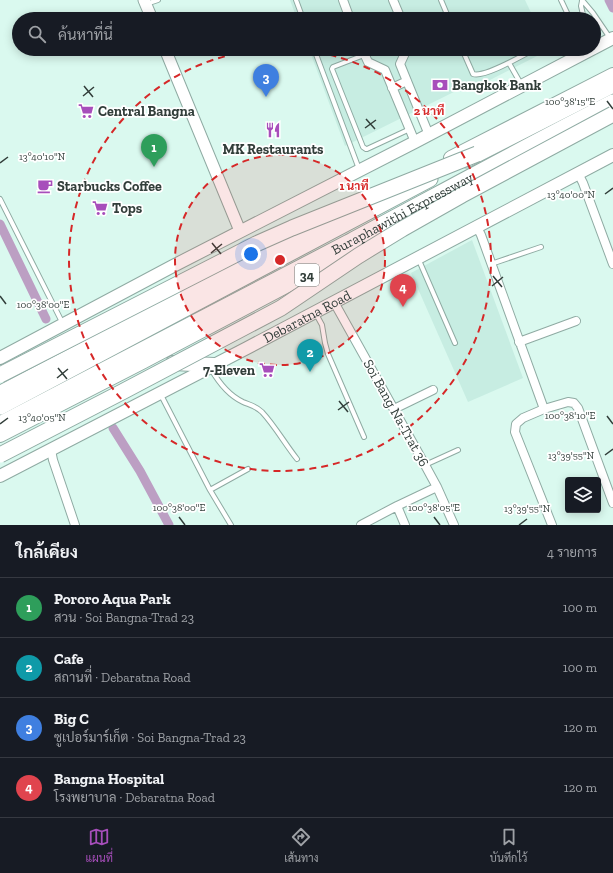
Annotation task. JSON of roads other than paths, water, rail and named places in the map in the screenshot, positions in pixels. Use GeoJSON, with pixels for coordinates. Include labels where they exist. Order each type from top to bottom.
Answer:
{"type":"FeatureCollection","features":[{"type":"Feature","properties":{"kind":"highway"},"geometry":{"type":"LineString","coordinates":[[0,393],[334,218],[613,75]]}},
{"type":"Feature","properties":{"kind":"highway","name":"Buraphawithi Expressway"},"geometry":{"type":"LineString","coordinates":[[0,407],[477,154],[613,85]]}},
{"type":"Feature","properties":{"kind":"highway","name":"Buraphawithi Expressway"},"geometry":{"type":"LineString","coordinates":[[0,424],[356,238],[543,137],[613,102]]}},
{"type":"Feature","properties":{"kind":"highway"},"geometry":{"type":"LineString","coordinates":[[0,455],[129,389],[281,308],[402,228],[613,114]]}},
{"type":"Feature","properties":{"kind":"highway","name":"34"},"geometry":{"type":"LineString","coordinates":[[0,435],[142,362],[613,114]]}},
{"type":"Feature","properties":{"kind":"highway"},"geometry":{"type":"LineString","coordinates":[[0,375],[218,262],[256,244],[292,228],[477,154]]}},
{"type":"Feature","properties":{"kind":"highway"},"geometry":{"type":"LineString","coordinates":[[142,362],[212,366]]}},
{"type":"Feature","properties":{"kind":"main road"},"geometry":{"type":"LineString","coordinates":[[601,43],[612,39]]}},
{"type":"Feature","properties":{"kind":"main road"},"geometry":{"type":"LineString","coordinates":[[1,356],[240,231],[429,135],[575,56]]}},
{"type":"Feature","properties":{"kind":"main road","name":"Debaratna Road"},"geometry":{"type":"LineString","coordinates":[[0,476],[613,155]]}},
{"type":"Feature","properties":{"kind":"street"},"geometry":{"type":"LineString","coordinates":[[343,0],[347,12]]}},
{"type":"Feature","properties":{"kind":"street"},"geometry":{"type":"LineString","coordinates":[[393,0],[398,12]]}},
{"type":"Feature","properties":{"kind":"street"},"geometry":{"type":"LineString","coordinates":[[144,2],[149,12]]}},
{"type":"Feature","properties":{"kind":"street"},"geometry":{"type":"LineString","coordinates":[[168,56],[240,231]]}},
{"type":"Feature","properties":{"kind":"street"},"geometry":{"type":"LineString","coordinates":[[365,56],[368,62],[385,70],[415,142]]}},
{"type":"Feature","properties":{"kind":"street"},"geometry":{"type":"LineString","coordinates":[[404,56],[400,63],[429,135]]}},
{"type":"Feature","properties":{"kind":"street"},"geometry":{"type":"LineString","coordinates":[[392,88],[407,81]]}},
{"type":"Feature","properties":{"kind":"street"},"geometry":{"type":"LineString","coordinates":[[578,173],[613,264]]}},
{"type":"Feature","properties":{"kind":"street"},"geometry":{"type":"LineString","coordinates":[[476,227],[544,409]]}},
{"type":"Feature","properties":{"kind":"street","name":"Soi Bang Na-Trat 36"},"geometry":{"type":"LineString","coordinates":[[334,302],[437,487],[454,525]]}},
{"type":"Feature","properties":{"kind":"street"},"geometry":{"type":"LineString","coordinates":[[519,342],[576,321]]}},
{"type":"Feature","properties":{"kind":"street"},"geometry":{"type":"LineString","coordinates":[[394,409],[433,390]]}},
{"type":"Feature","properties":{"kind":"street"},"geometry":{"type":"LineString","coordinates":[[552,525],[515,432],[516,424],[523,418],[544,409],[568,402],[574,403],[578,408],[613,503]]}},
{"type":"Feature","properties":{"kind":"street"},"geometry":{"type":"LineString","coordinates":[[51,450],[55,467],[75,525]]}},
{"type":"Feature","properties":{"kind":"street"},"geometry":{"type":"LineString","coordinates":[[361,525],[437,487]]}},
{"type":"Feature","properties":{"kind":"street"},"geometry":{"type":"LineString","coordinates":[[397,506],[405,525]]}},
{"type":"Feature","properties":{"kind":"lane"},"geometry":{"type":"LineString","coordinates":[[144,2],[158,0]]}},
{"type":"Feature","properties":{"kind":"lane"},"geometry":{"type":"LineString","coordinates":[[296,0],[300,12]]}},
{"type":"Feature","properties":{"kind":"lane"},"geometry":{"type":"LineString","coordinates":[[441,0],[446,12]]}},
{"type":"Feature","properties":{"kind":"lane"},"geometry":{"type":"LineString","coordinates":[[561,0],[567,12]]}},
{"type":"Feature","properties":{"kind":"lane"},"geometry":{"type":"LineString","coordinates":[[582,1],[582,12]]}},
{"type":"Feature","properties":{"kind":"lane"},"geometry":{"type":"LineString","coordinates":[[582,1],[592,12]]}},
{"type":"Feature","properties":{"kind":"lane"},"geometry":{"type":"LineString","coordinates":[[601,24],[612,39]]}},
{"type":"Feature","properties":{"kind":"lane"},"geometry":{"type":"LineString","coordinates":[[317,56],[360,171]]}},
{"type":"Feature","properties":{"kind":"lane"},"geometry":{"type":"LineString","coordinates":[[355,56],[333,67],[332,69],[363,147],[367,149],[410,129]]}},
{"type":"Feature","properties":{"kind":"lane"},"geometry":{"type":"LineString","coordinates":[[465,56],[473,74],[477,75],[483,74],[522,56]]}},
{"type":"Feature","properties":{"kind":"lane"},"geometry":{"type":"LineString","coordinates":[[509,63],[522,86]]}},
{"type":"Feature","properties":{"kind":"lane"},"geometry":{"type":"LineString","coordinates":[[0,198],[63,324]]}},
{"type":"Feature","properties":{"kind":"lane"},"geometry":{"type":"LineString","coordinates":[[491,264],[541,247]]}},
{"type":"Feature","properties":{"kind":"lane"},"geometry":{"type":"LineString","coordinates":[[418,258],[455,343]]}},
{"type":"Feature","properties":{"kind":"lane"},"geometry":{"type":"LineString","coordinates":[[315,312],[322,325],[328,354],[364,437]]}},
{"type":"Feature","properties":{"kind":"lane"},"geometry":{"type":"LineString","coordinates":[[212,366],[219,382],[226,390],[243,402],[251,404],[261,411],[297,459]]}},
{"type":"Feature","properties":{"kind":"lane"},"geometry":{"type":"LineString","coordinates":[[160,393],[210,490],[231,525]]}},
{"type":"Feature","properties":{"kind":"lane"},"geometry":{"type":"LineString","coordinates":[[425,465],[458,450]]}},
{"type":"Feature","properties":{"kind":"lane"},"geometry":{"type":"LineString","coordinates":[[210,490],[248,469]]}},
{"type":"Feature","properties":{"kind":"waterway"},"geometry":{"type":"LineString","coordinates":[[609,0],[613,8]]}},
{"type":"Feature","properties":{"kind":"waterway"},"geometry":{"type":"LineString","coordinates":[[0,224],[46,319]]}},
{"type":"Feature","properties":{"kind":"waterway"},"geometry":{"type":"LineString","coordinates":[[113,428],[140,471],[169,525]]}},
{"type":"Feature","properties":{"kind":"place","name":"Bangkok Bank"},"geometry":{"type":"Point","coordinates":[440,85]}},
{"type":"Feature","properties":{"kind":"place","name":"Big C"},"geometry":{"type":"Point","coordinates":[266,97]}},
{"type":"Feature","properties":{"kind":"place","name":"Central Bangna"},"geometry":{"type":"Point","coordinates":[86,111]}},
{"type":"Feature","properties":{"kind":"place","name":"MK Restaurants"},"geometry":{"type":"Point","coordinates":[273,130]}},
{"type":"Feature","properties":{"kind":"place","name":"Pororo Aqua Park"},"geometry":{"type":"Point","coordinates":[154,167]}},
{"type":"Feature","properties":{"kind":"place","name":"Starbucks Coffee"},"geometry":{"type":"Point","coordinates":[45,186]}},
{"type":"Feature","properties":{"kind":"place","name":"Tops"},"geometry":{"type":"Point","coordinates":[100,208]}},
{"type":"Feature","properties":{"kind":"place","name":"Bangna Hospital"},"geometry":{"type":"Point","coordinates":[403,307]}},
{"type":"Feature","properties":{"kind":"place","name":"7-Eleven"},"geometry":{"type":"Point","coordinates":[267,370]}},
{"type":"Feature","properties":{"kind":"place","name":"Cafe"},"geometry":{"type":"Point","coordinates":[310,372]}}]}
